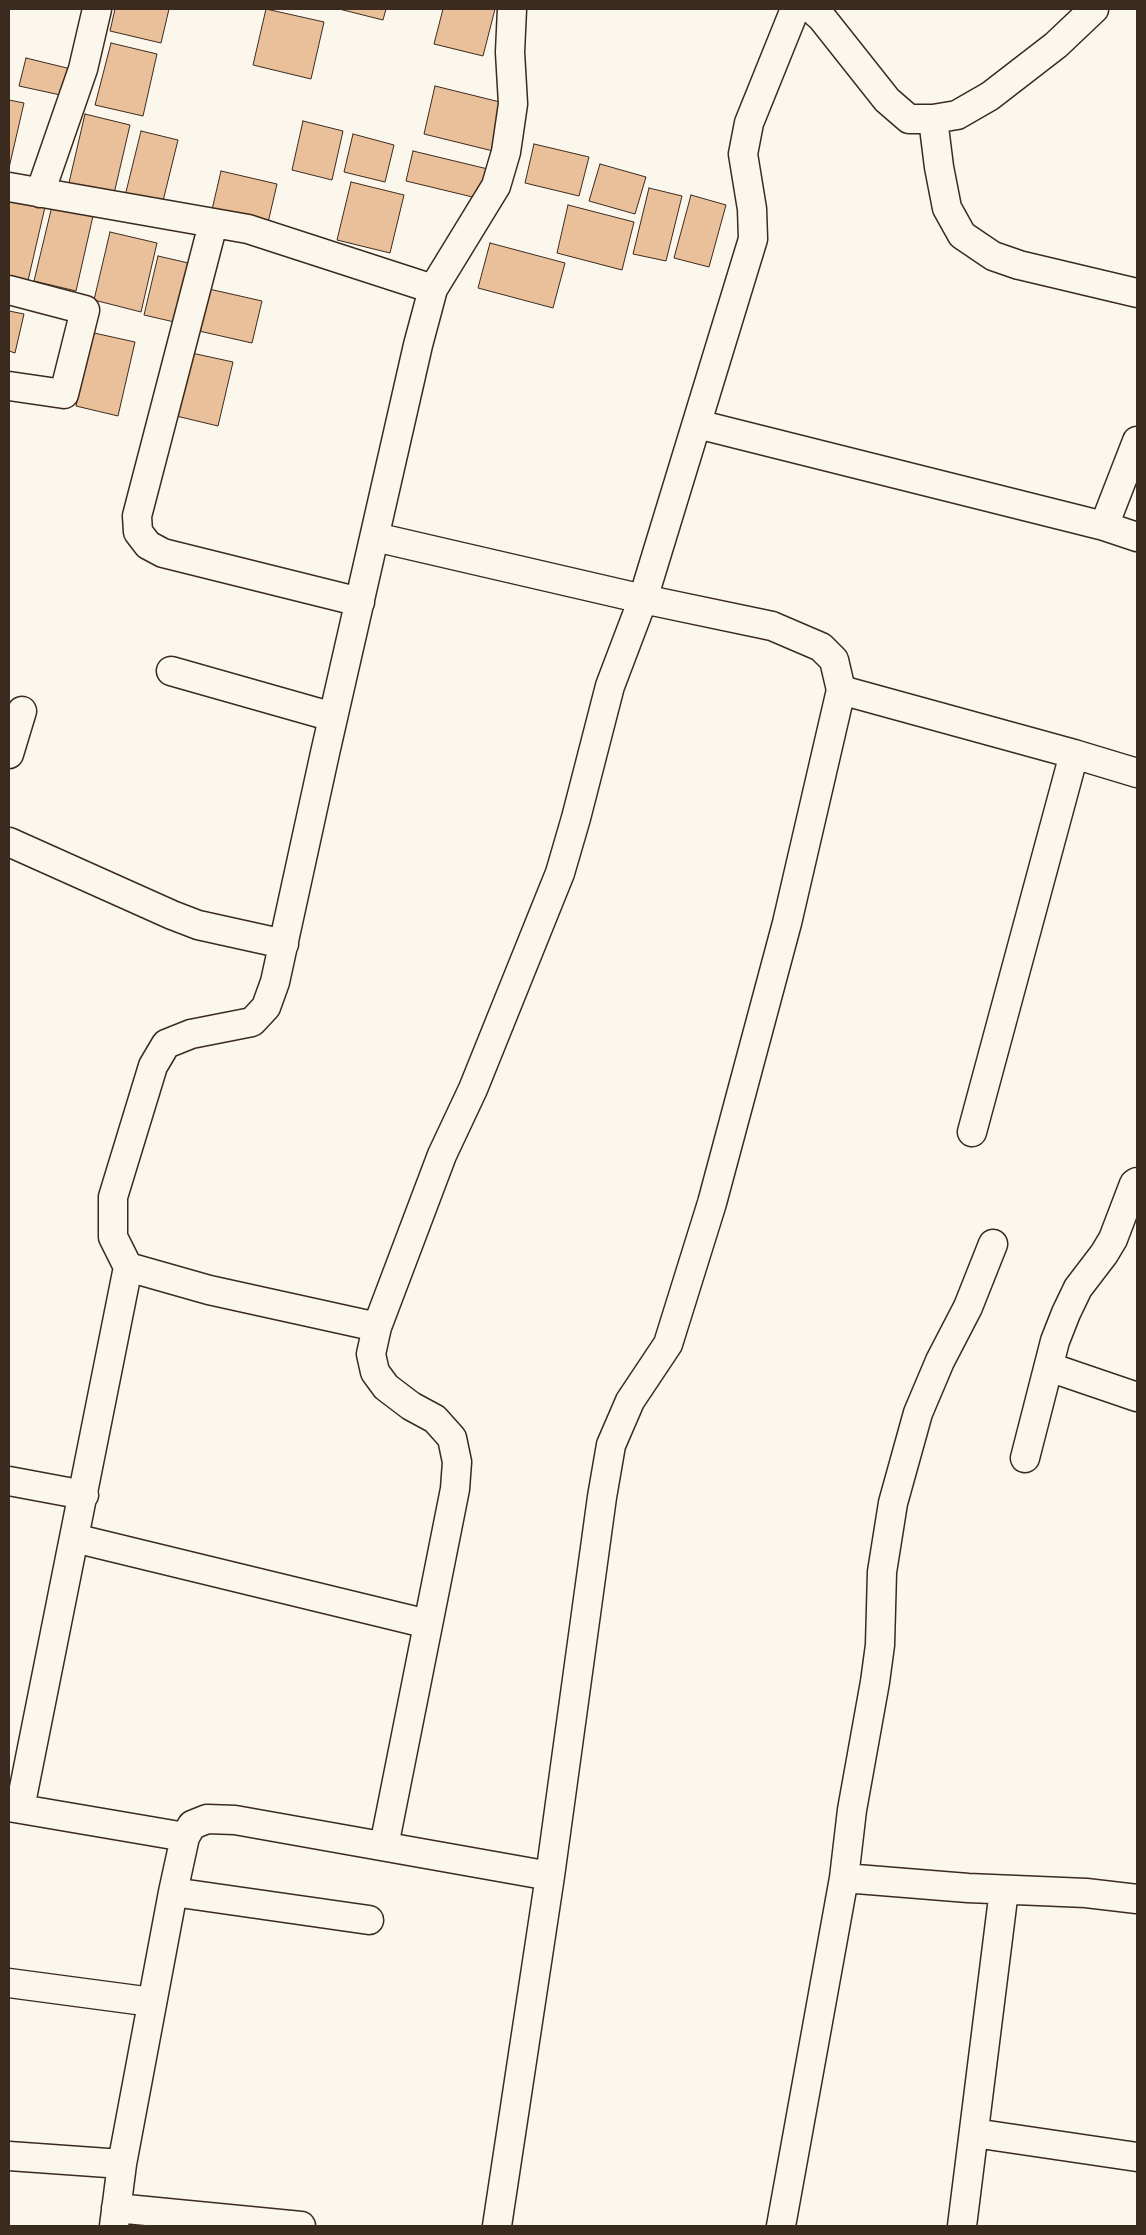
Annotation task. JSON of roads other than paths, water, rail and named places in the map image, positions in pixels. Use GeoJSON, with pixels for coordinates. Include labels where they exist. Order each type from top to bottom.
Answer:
{"type":"FeatureCollection","features":[{"type":"Feature","properties":{"kind":"street"},"geometry":{"type":"LineString","coordinates":[[40,193],[83,69],[97,9]]}},
{"type":"Feature","properties":{"kind":"street"},"geometry":{"type":"LineString","coordinates":[[185,1837],[14,1808],[84,1494],[128,1267],[113,1237],[114,1197],[153,1066],[166,1044],[191,1034],[252,1022],[266,1006],[275,982],[333,717],[418,345],[433,289],[496,186],[506,152],[513,104],[510,52],[512,9]]}},
{"type":"Feature","properties":{"kind":"street"},"geometry":{"type":"LineString","coordinates":[[384,1846],[455,1489],[457,1462],[452,1438],[435,1419],[411,1406],[386,1387],[374,1372],[371,1354],[377,1327],[442,1155],[473,1089],[560,873],[610,686],[644,600],[752,240],[752,209],[743,154],[749,123],[795,9]]}},
{"type":"Feature","properties":{"kind":"street"},"geometry":{"type":"LineString","coordinates":[[812,9],[822,18],[887,100],[908,119],[933,120],[957,115],[990,96],[1056,45],[1094,9]]}},
{"type":"Feature","properties":{"kind":"street"},"geometry":{"type":"LineString","coordinates":[[933,120],[947,208],[962,235],[993,256],[1019,265],[1137,293]]}},
{"type":"Feature","properties":{"kind":"street"},"geometry":{"type":"LineString","coordinates":[[9,187],[248,230],[433,289]]}},
{"type":"Feature","properties":{"kind":"street"},"geometry":{"type":"LineString","coordinates":[[213,224],[136,516],[138,532],[148,545],[163,553],[360,602]]}},
{"type":"Feature","properties":{"kind":"street"},"geometry":{"type":"LineString","coordinates":[[9,290],[85,310],[64,394],[9,386]]}},
{"type":"Feature","properties":{"kind":"street"},"geometry":{"type":"LineString","coordinates":[[697,424],[1104,526],[1137,537]]}},
{"type":"Feature","properties":{"kind":"street"},"geometry":{"type":"LineString","coordinates":[[1104,526],[1137,441]]}},
{"type":"Feature","properties":{"kind":"street"},"geometry":{"type":"LineString","coordinates":[[375,537],[644,600],[772,626],[807,640],[821,648],[834,660],[841,690],[787,923],[712,1203],[668,1344],[630,1401],[611,1445],[602,1497],[550,1876],[497,2226]]}},
{"type":"Feature","properties":{"kind":"street"},"geometry":{"type":"LineString","coordinates":[[171,671],[333,717]]}},
{"type":"Feature","properties":{"kind":"street"},"geometry":{"type":"LineString","coordinates":[[841,690],[1137,773]]}},
{"type":"Feature","properties":{"kind":"street"},"geometry":{"type":"LineString","coordinates":[[9,754],[22,711]]}},
{"type":"Feature","properties":{"kind":"street"},"geometry":{"type":"LineString","coordinates":[[972,1132],[1074,754]]}},
{"type":"Feature","properties":{"kind":"street"},"geometry":{"type":"LineString","coordinates":[[9,842],[172,915],[198,924],[284,944]]}},
{"type":"Feature","properties":{"kind":"street"},"geometry":{"type":"LineString","coordinates":[[1025,1458],[1055,1341],[1066,1313],[1078,1288],[1104,1254],[1128,1230],[1127,1200],[1134,1184],[1137,1182]]}},
{"type":"Feature","properties":{"kind":"street"},"geometry":{"type":"LineString","coordinates":[[781,2226],[844,1878],[852,1810],[876,1682],[880,1645],[882,1572],[893,1503],[918,1413],[940,1361],[968,1308],[993,1244]]}},
{"type":"Feature","properties":{"kind":"street"},"geometry":{"type":"LineString","coordinates":[[128,1267],[209,1290],[377,1327]]}},
{"type":"Feature","properties":{"kind":"street"},"geometry":{"type":"LineString","coordinates":[[1049,1367],[1137,1397]]}},
{"type":"Feature","properties":{"kind":"street"},"geometry":{"type":"LineString","coordinates":[[9,1481],[84,1494]]}},
{"type":"Feature","properties":{"kind":"street"},"geometry":{"type":"LineString","coordinates":[[74,1538],[428,1624]]}},
{"type":"Feature","properties":{"kind":"street"},"geometry":{"type":"LineString","coordinates":[[301,2226],[115,2217],[122,2164],[173,1892],[185,1837],[192,1825],[207,1819],[236,1820],[550,1876]]}},
{"type":"Feature","properties":{"kind":"street"},"geometry":{"type":"LineString","coordinates":[[844,1878],[1004,1890],[1086,1893],[1137,1899]]}},
{"type":"Feature","properties":{"kind":"street"},"geometry":{"type":"LineString","coordinates":[[962,2226],[1004,1890]]}},
{"type":"Feature","properties":{"kind":"street"},"geometry":{"type":"LineString","coordinates":[[173,1892],[369,1920]]}},
{"type":"Feature","properties":{"kind":"street"},"geometry":{"type":"LineString","coordinates":[[9,1983],[152,2002]]}},
{"type":"Feature","properties":{"kind":"street"},"geometry":{"type":"LineString","coordinates":[[974,2133],[1137,2157]]}},
{"type":"Feature","properties":{"kind":"street"},"geometry":{"type":"LineString","coordinates":[[9,2156],[122,2164]]}}]}
